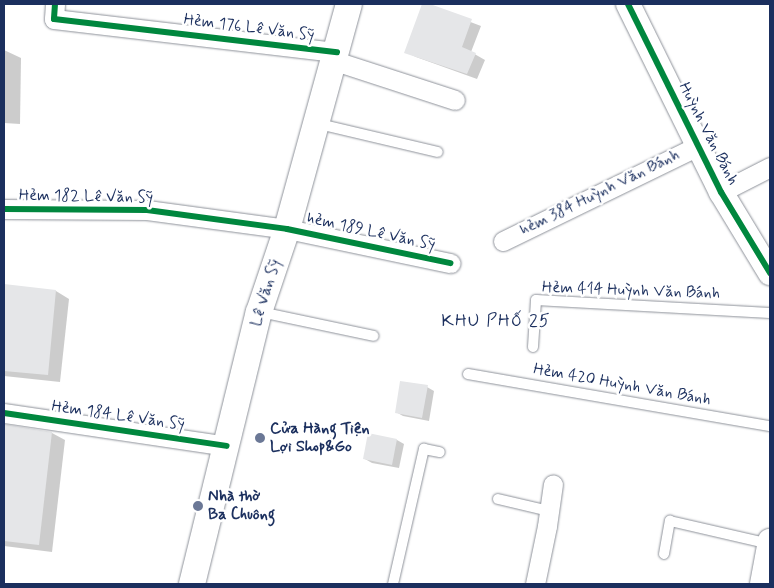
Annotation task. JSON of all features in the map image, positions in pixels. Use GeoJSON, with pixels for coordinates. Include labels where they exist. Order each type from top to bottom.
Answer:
{"type":"FeatureCollection","features":[{"type":"Feature","properties":{"kind":"main road","name":"Lê Văn Sỹ"},"geometry":{"type":"LineString","coordinates":[[192,584],[259,312],[287,228],[314,123],[336,56],[349,4]]}},
{"type":"Feature","properties":{"kind":"street","name":"Hẻm 176 Lê Văn Sỹ"},"geometry":{"type":"LineString","coordinates":[[55,4],[54,18],[336,56]]}},
{"type":"Feature","properties":{"kind":"street","name":"Huỳnh Văn Bánh"},"geometry":{"type":"LineString","coordinates":[[628,4],[721,192],[770,273]]}},
{"type":"Feature","properties":{"kind":"street"},"geometry":{"type":"LineString","coordinates":[[336,56],[455,100]]}},
{"type":"Feature","properties":{"kind":"street","name":"hẻm 384 Huỳnh Văn Bánh"},"geometry":{"type":"LineString","coordinates":[[503,240],[698,146]]}},
{"type":"Feature","properties":{"kind":"street"},"geometry":{"type":"LineString","coordinates":[[721,192],[770,167]]}},
{"type":"Feature","properties":{"kind":"street","name":"Hẻm 182 Lê Văn Sỹ"},"geometry":{"type":"LineString","coordinates":[[4,209],[147,210],[287,228]]}},
{"type":"Feature","properties":{"kind":"street","name":"hẻm 189 Lê Văn Sỹ"},"geometry":{"type":"LineString","coordinates":[[287,228],[450,263]]}},
{"type":"Feature","properties":{"kind":"street","name":"Hẻm 184 Lê Văn Sỹ"},"geometry":{"type":"LineString","coordinates":[[4,414],[227,446]]}},
{"type":"Feature","properties":{"kind":"street"},"geometry":{"type":"LineString","coordinates":[[535,584],[553,484]]}},
{"type":"Feature","properties":{"kind":"street"},"geometry":{"type":"LineString","coordinates":[[762,584],[770,543]]}},
{"type":"Feature","properties":{"kind":"lane"},"geometry":{"type":"LineString","coordinates":[[314,123],[438,152]]}},
{"type":"Feature","properties":{"kind":"lane","name":"Hẻm 414 Huỳnh Văn Bánh"},"geometry":{"type":"LineString","coordinates":[[533,348],[536,300],[770,313]]}},
{"type":"Feature","properties":{"kind":"lane"},"geometry":{"type":"LineString","coordinates":[[259,312],[374,336]]}},
{"type":"Feature","properties":{"kind":"lane","name":"Hẻm 420 Huỳnh Văn Bánh"},"geometry":{"type":"LineString","coordinates":[[468,374],[770,426]]}},
{"type":"Feature","properties":{"kind":"lane"},"geometry":{"type":"LineString","coordinates":[[393,584],[424,449],[440,452]]}},
{"type":"Feature","properties":{"kind":"lane"},"geometry":{"type":"LineString","coordinates":[[498,498],[549,511]]}},
{"type":"Feature","properties":{"kind":"lane"},"geometry":{"type":"LineString","coordinates":[[664,554],[670,521],[770,543]]}},
{"type":"Feature","properties":{"kind":"building"},"geometry":{"type":"Polygon","coordinates":[[[422,4],[430,4],[472,19],[462,47],[476,53],[467,74],[404,53],[422,4]]]}},
{"type":"Feature","properties":{"kind":"building"},"geometry":{"type":"Polygon","coordinates":[[[4,284],[56,290],[48,375],[4,371],[4,284]]]}},
{"type":"Feature","properties":{"kind":"building"},"geometry":{"type":"Polygon","coordinates":[[[400,381],[428,385],[422,418],[395,413],[400,381]]]}},
{"type":"Feature","properties":{"kind":"building"},"geometry":{"type":"Polygon","coordinates":[[[4,424],[52,432],[39,545],[4,541],[4,424]]]}},
{"type":"Feature","properties":{"kind":"building"},"geometry":{"type":"Polygon","coordinates":[[[368,433],[397,439],[392,465],[363,459],[368,433]]]}},
{"type":"Feature","properties":{"kind":"cycle path"},"geometry":{"type":"LineString","coordinates":[[55,4],[54,19],[337,52]]}},
{"type":"Feature","properties":{"kind":"cycle path"},"geometry":{"type":"LineString","coordinates":[[628,4],[721,192],[770,273]]}},
{"type":"Feature","properties":{"kind":"cycle path"},"geometry":{"type":"LineString","coordinates":[[4,209],[147,210],[287,229],[450,263]]}},
{"type":"Feature","properties":{"kind":"cycle path"},"geometry":{"type":"LineString","coordinates":[[4,413],[227,446]]}},
{"type":"Feature","properties":{"kind":"place","name":"Cửa Hàng Tiện Lợi Shop&Go"},"geometry":{"type":"Point","coordinates":[260,438]}},
{"type":"Feature","properties":{"kind":"place","name":"Nhà thờ Ba Chuông"},"geometry":{"type":"Point","coordinates":[198,506]}},
{"type":"Feature","properties":{"kind":"district","name":"KHU PHỐ 25"},"geometry":{"type":"Point","coordinates":[496,321]}}]}
